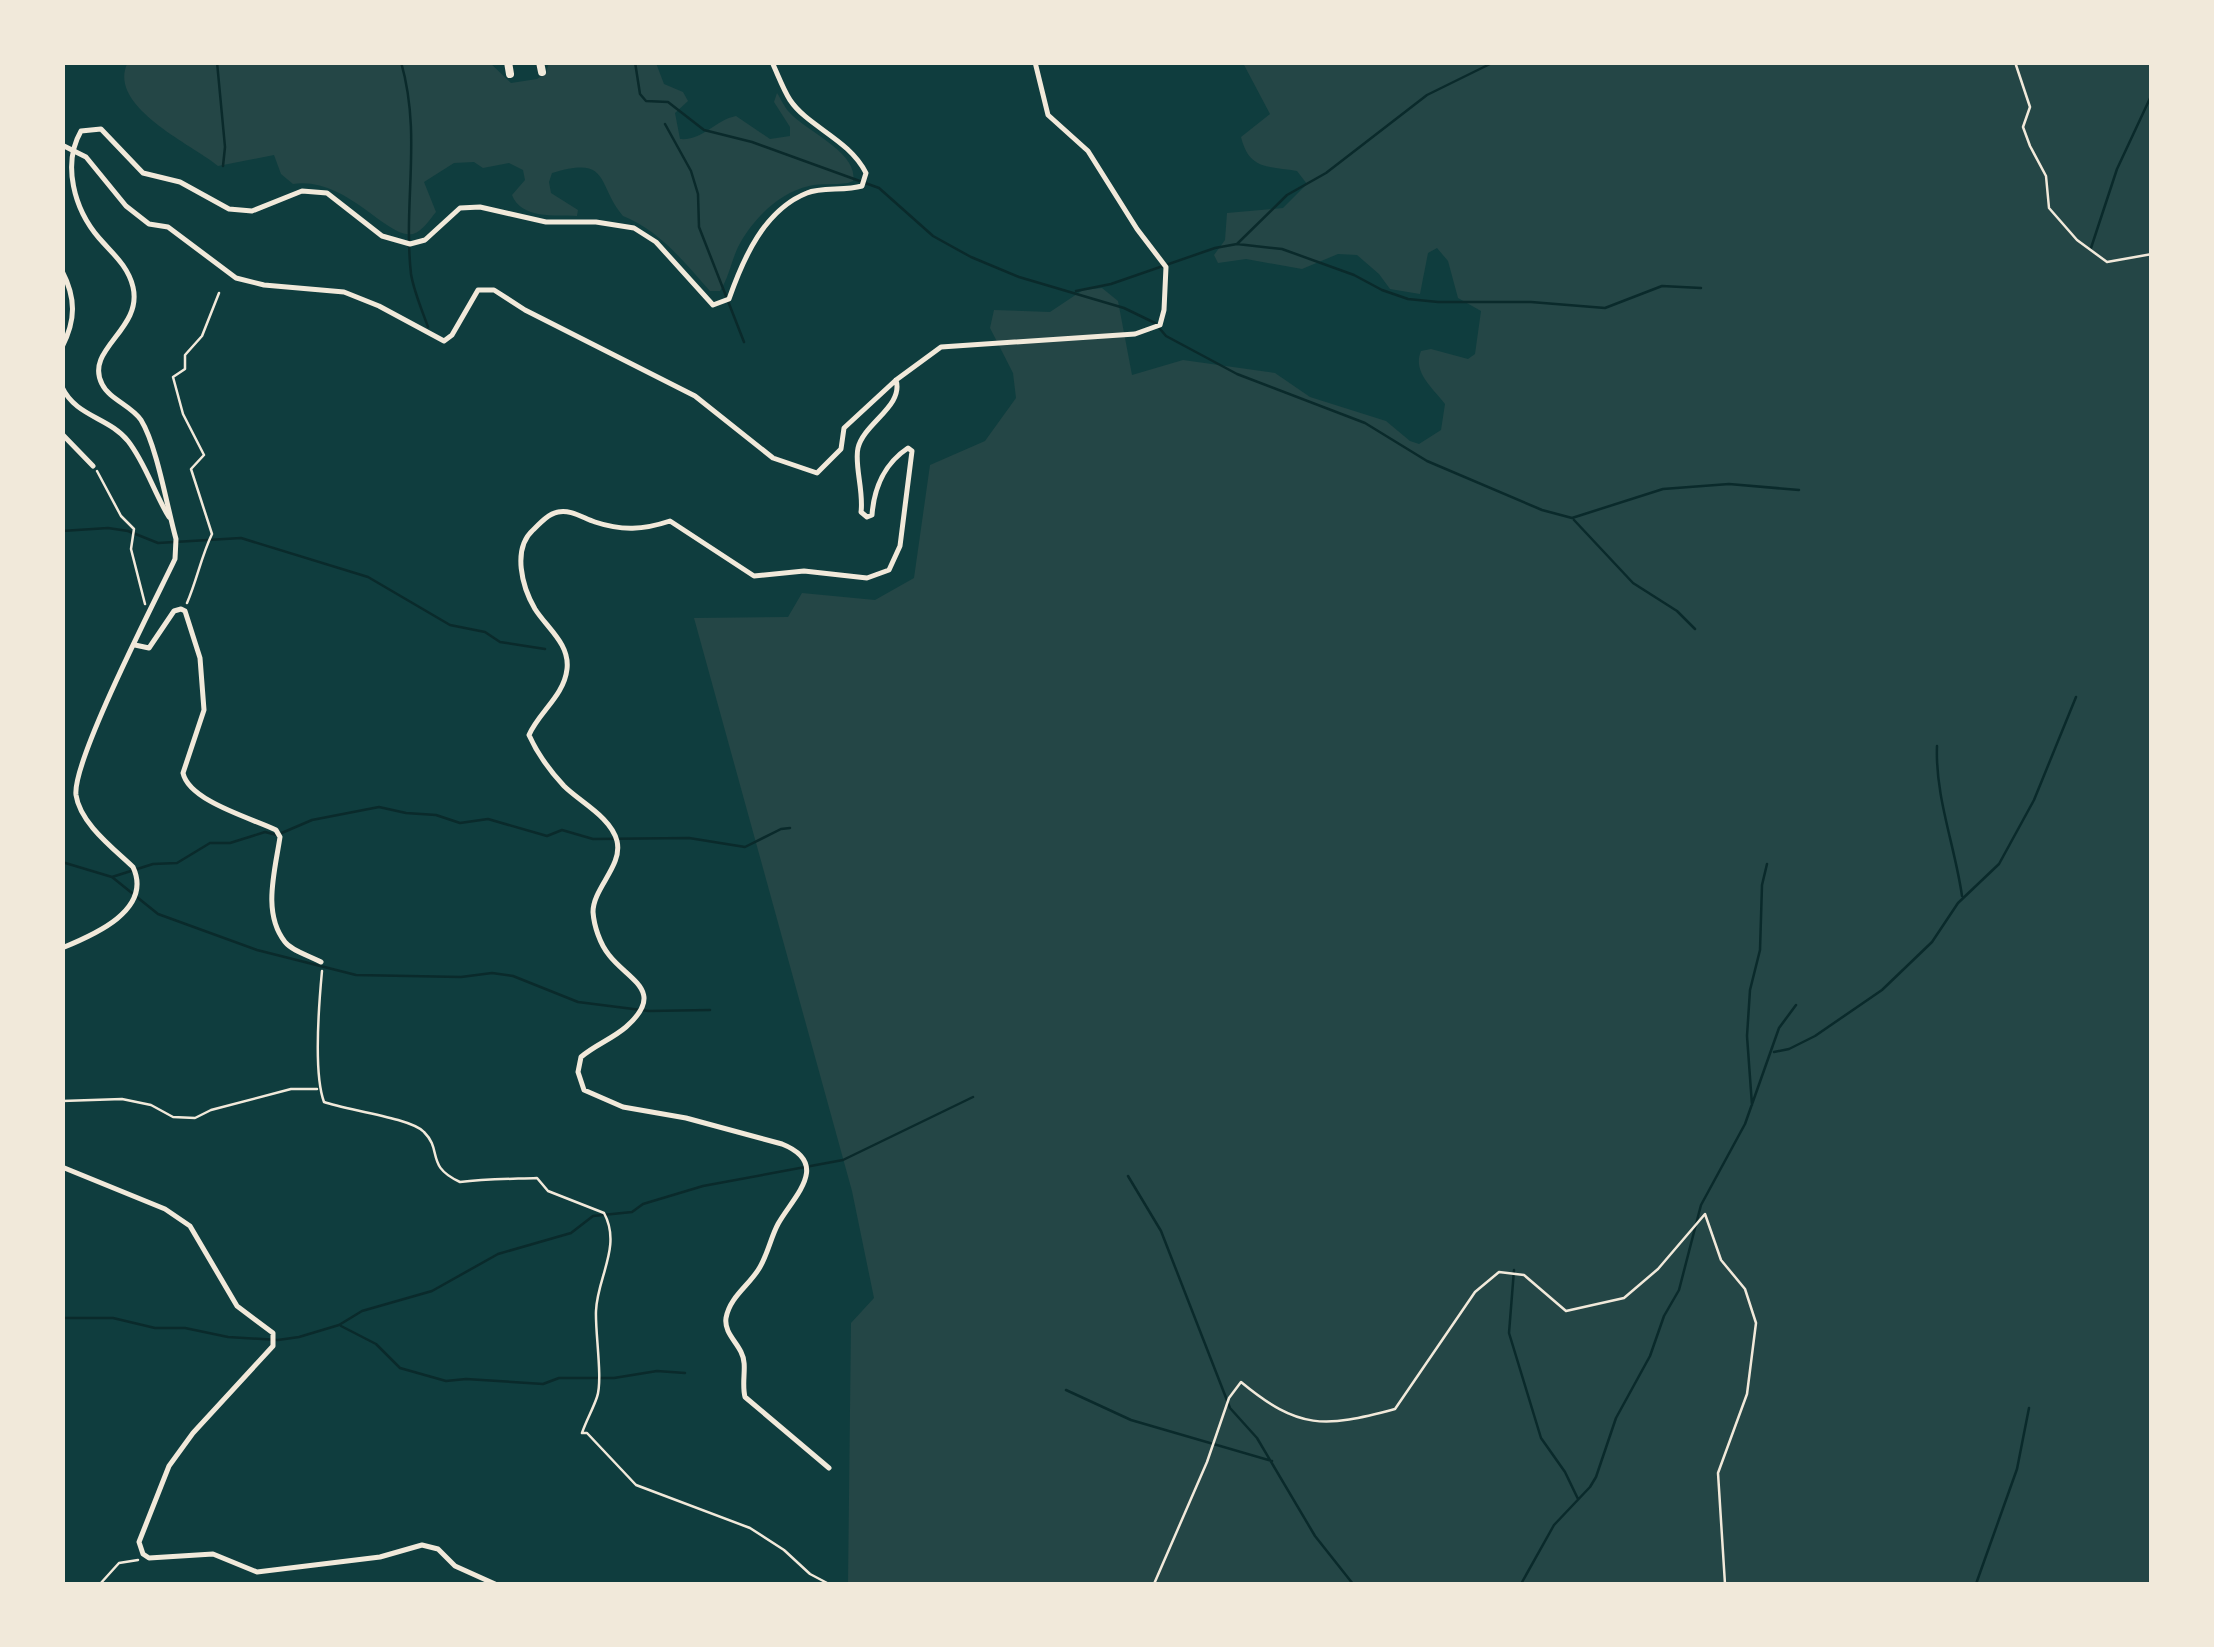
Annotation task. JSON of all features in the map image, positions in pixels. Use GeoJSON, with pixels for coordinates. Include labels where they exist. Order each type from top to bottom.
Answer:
{"type":"FeatureCollection","features":[{"type":"Feature","properties":{"kind":"highway"},"geometry":{"type":"LineString","coordinates":[[508,62],[510,74]]}},
{"type":"Feature","properties":{"kind":"street"},"geometry":{"type":"LineString","coordinates":[[62,948],[120,917],[133,903],[137,877],[83,814],[76,798],[76,778],[175,559],[176,539],[141,420],[102,384],[103,352],[128,324],[136,306],[127,269],[84,217],[71,173],[72,150],[81,131],[100,129],[143,173],[180,182],[229,209],[252,210],[302,192],[327,193],[382,236],[410,244],[425,240],[460,208],[480,207],[546,222],[596,222],[634,228],[656,242],[713,305],[729,299],[746,254],[772,219],[804,194],[862,186],[865,176],[861,163],[790,100],[772,62]]}},
{"type":"Feature","properties":{"kind":"street"},"geometry":{"type":"LineString","coordinates":[[62,145],[86,157],[126,206],[149,224],[168,226],[236,278],[264,285],[344,292],[444,340],[452,335],[478,290],[494,290],[525,310],[695,396],[773,458],[817,473],[840,449],[844,428],[896,380],[941,347],[1118,336],[1160,326],[1166,268],[1088,151],[1048,115],[1034,62]]}},
{"type":"Feature","properties":{"kind":"street"},"geometry":{"type":"LineString","coordinates":[[62,271],[73,292],[74,311],[62,347]]}},
{"type":"Feature","properties":{"kind":"street"},"geometry":{"type":"LineString","coordinates":[[829,1468],[744,1397],[742,1353],[731,1339],[725,1320],[734,1299],[760,1266],[780,1221],[795,1202],[806,1180],[805,1162],[797,1150],[782,1144],[604,1101],[584,1090],[578,1072],[581,1057],[627,1026],[640,1012],[644,996],[639,982],[609,956],[594,920],[593,899],[616,856],[617,841],[607,824],[565,786],[536,750],[530,736],[537,716],[552,704],[567,668],[564,649],[527,592],[521,548],[527,534],[547,517],[570,512],[619,528],[644,530],[670,521],[754,576],[804,571],[867,578],[889,570],[900,546],[912,451],[908,448],[897,455],[874,493],[872,515],[867,517],[862,512],[864,495],[857,449],[896,398],[896,380]]}},
{"type":"Feature","properties":{"kind":"street"},"geometry":{"type":"LineString","coordinates":[[62,388],[78,408],[114,426],[128,441],[171,520]]}},
{"type":"Feature","properties":{"kind":"street"},"geometry":{"type":"LineString","coordinates":[[62,434],[93,466]]}},
{"type":"Feature","properties":{"kind":"street"},"geometry":{"type":"LineString","coordinates":[[135,645],[148,648],[174,612],[184,611],[200,658],[204,710],[183,773],[185,782],[198,795],[276,830],[280,837],[272,894],[274,920],[287,945],[321,962]]}},
{"type":"Feature","properties":{"kind":"street"},"geometry":{"type":"LineString","coordinates":[[62,1167],[165,1209],[190,1226],[237,1306],[273,1332],[274,1346],[192,1433],[168,1466],[139,1542],[143,1554],[150,1558],[213,1554],[257,1572],[380,1557],[422,1546],[438,1549],[456,1566],[494,1584]]}},
{"type":"Feature","properties":{"kind":"path"},"geometry":{"type":"LineString","coordinates":[[2015,62],[2030,107],[2024,126],[2046,176],[2050,208],[2076,240],[2107,262],[2152,254]]}},
{"type":"Feature","properties":{"kind":"path"},"geometry":{"type":"LineString","coordinates":[[187,604],[212,534],[191,469],[204,455],[182,414],[172,377],[185,369],[185,355],[202,336],[218,293]]}},
{"type":"Feature","properties":{"kind":"path"},"geometry":{"type":"LineString","coordinates":[[93,466],[120,516],[134,529],[131,549],[142,597],[150,612]]}},
{"type":"Feature","properties":{"kind":"path"},"geometry":{"type":"LineString","coordinates":[[321,962],[317,992],[321,1013],[320,1089],[324,1102],[415,1126],[424,1132],[439,1168],[460,1182],[488,1177],[509,1181],[537,1178],[548,1191],[604,1213],[610,1223],[609,1257],[598,1290],[596,1315],[598,1395],[582,1433],[587,1433],[636,1485],[750,1528],[784,1550],[810,1574],[830,1584]]}},
{"type":"Feature","properties":{"kind":"path"},"geometry":{"type":"LineString","coordinates":[[62,1101],[122,1099],[151,1106],[173,1117],[196,1118],[291,1089],[320,1089]]}},
{"type":"Feature","properties":{"kind":"path"},"geometry":{"type":"LineString","coordinates":[[1154,1584],[1207,1462],[1229,1398],[1241,1382],[1263,1400],[1303,1422],[1348,1422],[1395,1409],[1475,1292],[1499,1272],[1524,1275],[1566,1311],[1624,1298],[1658,1269],[1705,1214],[1721,1260],[1745,1289],[1756,1322],[1746,1394],[1718,1472],[1725,1584]]}},
{"type":"Feature","properties":{"kind":"path"},"geometry":{"type":"LineString","coordinates":[[100,1584],[119,1563],[150,1558]]}},
{"type":"Feature","properties":{"kind":"shaded area"},"geometry":{"type":"Polygon","coordinates":[[[128,62],[489,62],[511,83],[537,79],[546,73],[549,63],[656,63],[664,84],[683,92],[688,101],[675,113],[680,139],[696,137],[736,116],[770,139],[790,136],[790,127],[774,102],[777,93],[790,113],[848,161],[853,181],[809,186],[777,201],[744,237],[720,291],[710,291],[659,238],[623,216],[593,170],[571,168],[552,173],[551,193],[578,210],[577,216],[549,215],[531,212],[516,203],[512,195],[525,180],[523,170],[509,163],[483,168],[474,162],[454,163],[424,182],[436,212],[417,232],[403,233],[331,189],[293,184],[281,174],[274,155],[218,166],[140,109],[124,78],[128,62]]]}},
{"type":"Feature","properties":{"kind":"shaded area"},"geometry":{"type":"Polygon","coordinates":[[[1243,63],[2151,63],[2151,1584],[848,1584],[851,1323],[874,1298],[852,1191],[694,618],[788,617],[802,593],[875,600],[914,578],[930,465],[985,441],[1016,398],[1013,373],[990,328],[994,310],[1050,312],[1083,290],[1102,288],[1118,301],[1132,375],[1183,360],[1275,373],[1310,397],[1386,421],[1410,441],[1419,444],[1441,430],[1445,404],[1421,373],[1421,351],[1431,349],[1468,359],[1475,354],[1481,311],[1458,298],[1448,261],[1437,248],[1428,253],[1420,294],[1390,289],[1357,255],[1338,254],[1302,269],[1246,259],[1218,263],[1214,255],[1225,240],[1227,213],[1283,208],[1307,184],[1297,171],[1269,167],[1249,156],[1241,137],[1270,114],[1243,63]]]}},
{"type":"Feature","properties":{"kind":"waterway"},"geometry":{"type":"LineString","coordinates":[[217,62],[225,147],[223,166]]}},
{"type":"Feature","properties":{"kind":"waterway"},"geometry":{"type":"LineString","coordinates":[[401,62],[410,116],[411,274],[428,327]]}},
{"type":"Feature","properties":{"kind":"waterway"},"geometry":{"type":"LineString","coordinates":[[635,62],[640,94],[646,101],[668,102],[704,130],[752,142],[879,188],[933,236],[971,257],[1019,277],[1124,308],[1237,374],[1365,423],[1427,461],[1542,510],[1572,518],[1663,489],[1729,484],[1799,490]]}},
{"type":"Feature","properties":{"kind":"waterway"},"geometry":{"type":"LineString","coordinates":[[1237,244],[1287,195],[1326,173],[1427,95],[1494,62]]}},
{"type":"Feature","properties":{"kind":"waterway"},"geometry":{"type":"LineString","coordinates":[[2091,248],[2117,169],[2152,94]]}},
{"type":"Feature","properties":{"kind":"waterway"},"geometry":{"type":"LineString","coordinates":[[665,124],[691,171],[698,194],[699,227],[744,342]]}},
{"type":"Feature","properties":{"kind":"waterway"},"geometry":{"type":"LineString","coordinates":[[1076,291],[1111,284],[1237,244],[1282,249],[1408,299],[1438,302],[1531,302],[1605,308],[1662,286],[1701,288]]}},
{"type":"Feature","properties":{"kind":"waterway"},"geometry":{"type":"LineString","coordinates":[[1574,520],[1633,583],[1677,611],[1695,629]]}},
{"type":"Feature","properties":{"kind":"waterway"},"geometry":{"type":"LineString","coordinates":[[62,531],[108,528],[158,543],[241,538],[368,577],[450,625],[485,632],[500,642],[545,649]]}},
{"type":"Feature","properties":{"kind":"waterway"},"geometry":{"type":"LineString","coordinates":[[1774,1052],[1815,1036],[1882,990],[1932,942],[1958,903],[1999,864],[2034,800],[2076,697]]}},
{"type":"Feature","properties":{"kind":"waterway"},"geometry":{"type":"LineString","coordinates":[[1937,746],[1942,803],[1962,896]]}},
{"type":"Feature","properties":{"kind":"waterway"},"geometry":{"type":"LineString","coordinates":[[112,877],[153,864],[177,863],[210,843],[230,843],[265,832],[277,835],[312,820],[379,807],[436,815],[460,823],[488,819],[547,836],[562,830],[593,839],[689,838],[745,847],[790,828]]}},
{"type":"Feature","properties":{"kind":"waterway"},"geometry":{"type":"LineString","coordinates":[[62,862],[112,877],[158,914],[257,950],[356,975],[461,977],[492,973],[513,976],[578,1002],[649,1011],[710,1010]]}},
{"type":"Feature","properties":{"kind":"waterway"},"geometry":{"type":"LineString","coordinates":[[1752,1105],[1747,1036],[1767,864]]}},
{"type":"Feature","properties":{"kind":"waterway"},"geometry":{"type":"LineString","coordinates":[[1521,1584],[1554,1525],[1596,1477],[1616,1418],[1650,1356],[1664,1316],[1679,1290],[1701,1205],[1745,1124],[1779,1028],[1796,1005]]}},
{"type":"Feature","properties":{"kind":"waterway"},"geometry":{"type":"LineString","coordinates":[[62,1318],[113,1318],[155,1328],[185,1328],[228,1337],[299,1337],[339,1325],[362,1311],[432,1291],[498,1254],[571,1233],[593,1216],[632,1212],[643,1204],[703,1186],[843,1160],[973,1097]]}},
{"type":"Feature","properties":{"kind":"waterway"},"geometry":{"type":"LineString","coordinates":[[1128,1176],[1161,1231],[1230,1408],[1257,1438],[1315,1536],[1353,1584]]}},
{"type":"Feature","properties":{"kind":"waterway"},"geometry":{"type":"LineString","coordinates":[[1514,1270],[1509,1333],[1541,1438],[1578,1499]]}},
{"type":"Feature","properties":{"kind":"waterway"},"geometry":{"type":"LineString","coordinates":[[341,1326],[376,1344],[400,1368],[446,1381],[543,1384],[559,1378],[614,1378],[657,1371],[685,1373]]}},
{"type":"Feature","properties":{"kind":"waterway"},"geometry":{"type":"LineString","coordinates":[[1066,1390],[1131,1420],[1272,1461]]}},
{"type":"Feature","properties":{"kind":"waterway"},"geometry":{"type":"LineString","coordinates":[[1976,1584],[2017,1469],[2029,1408]]}}]}
